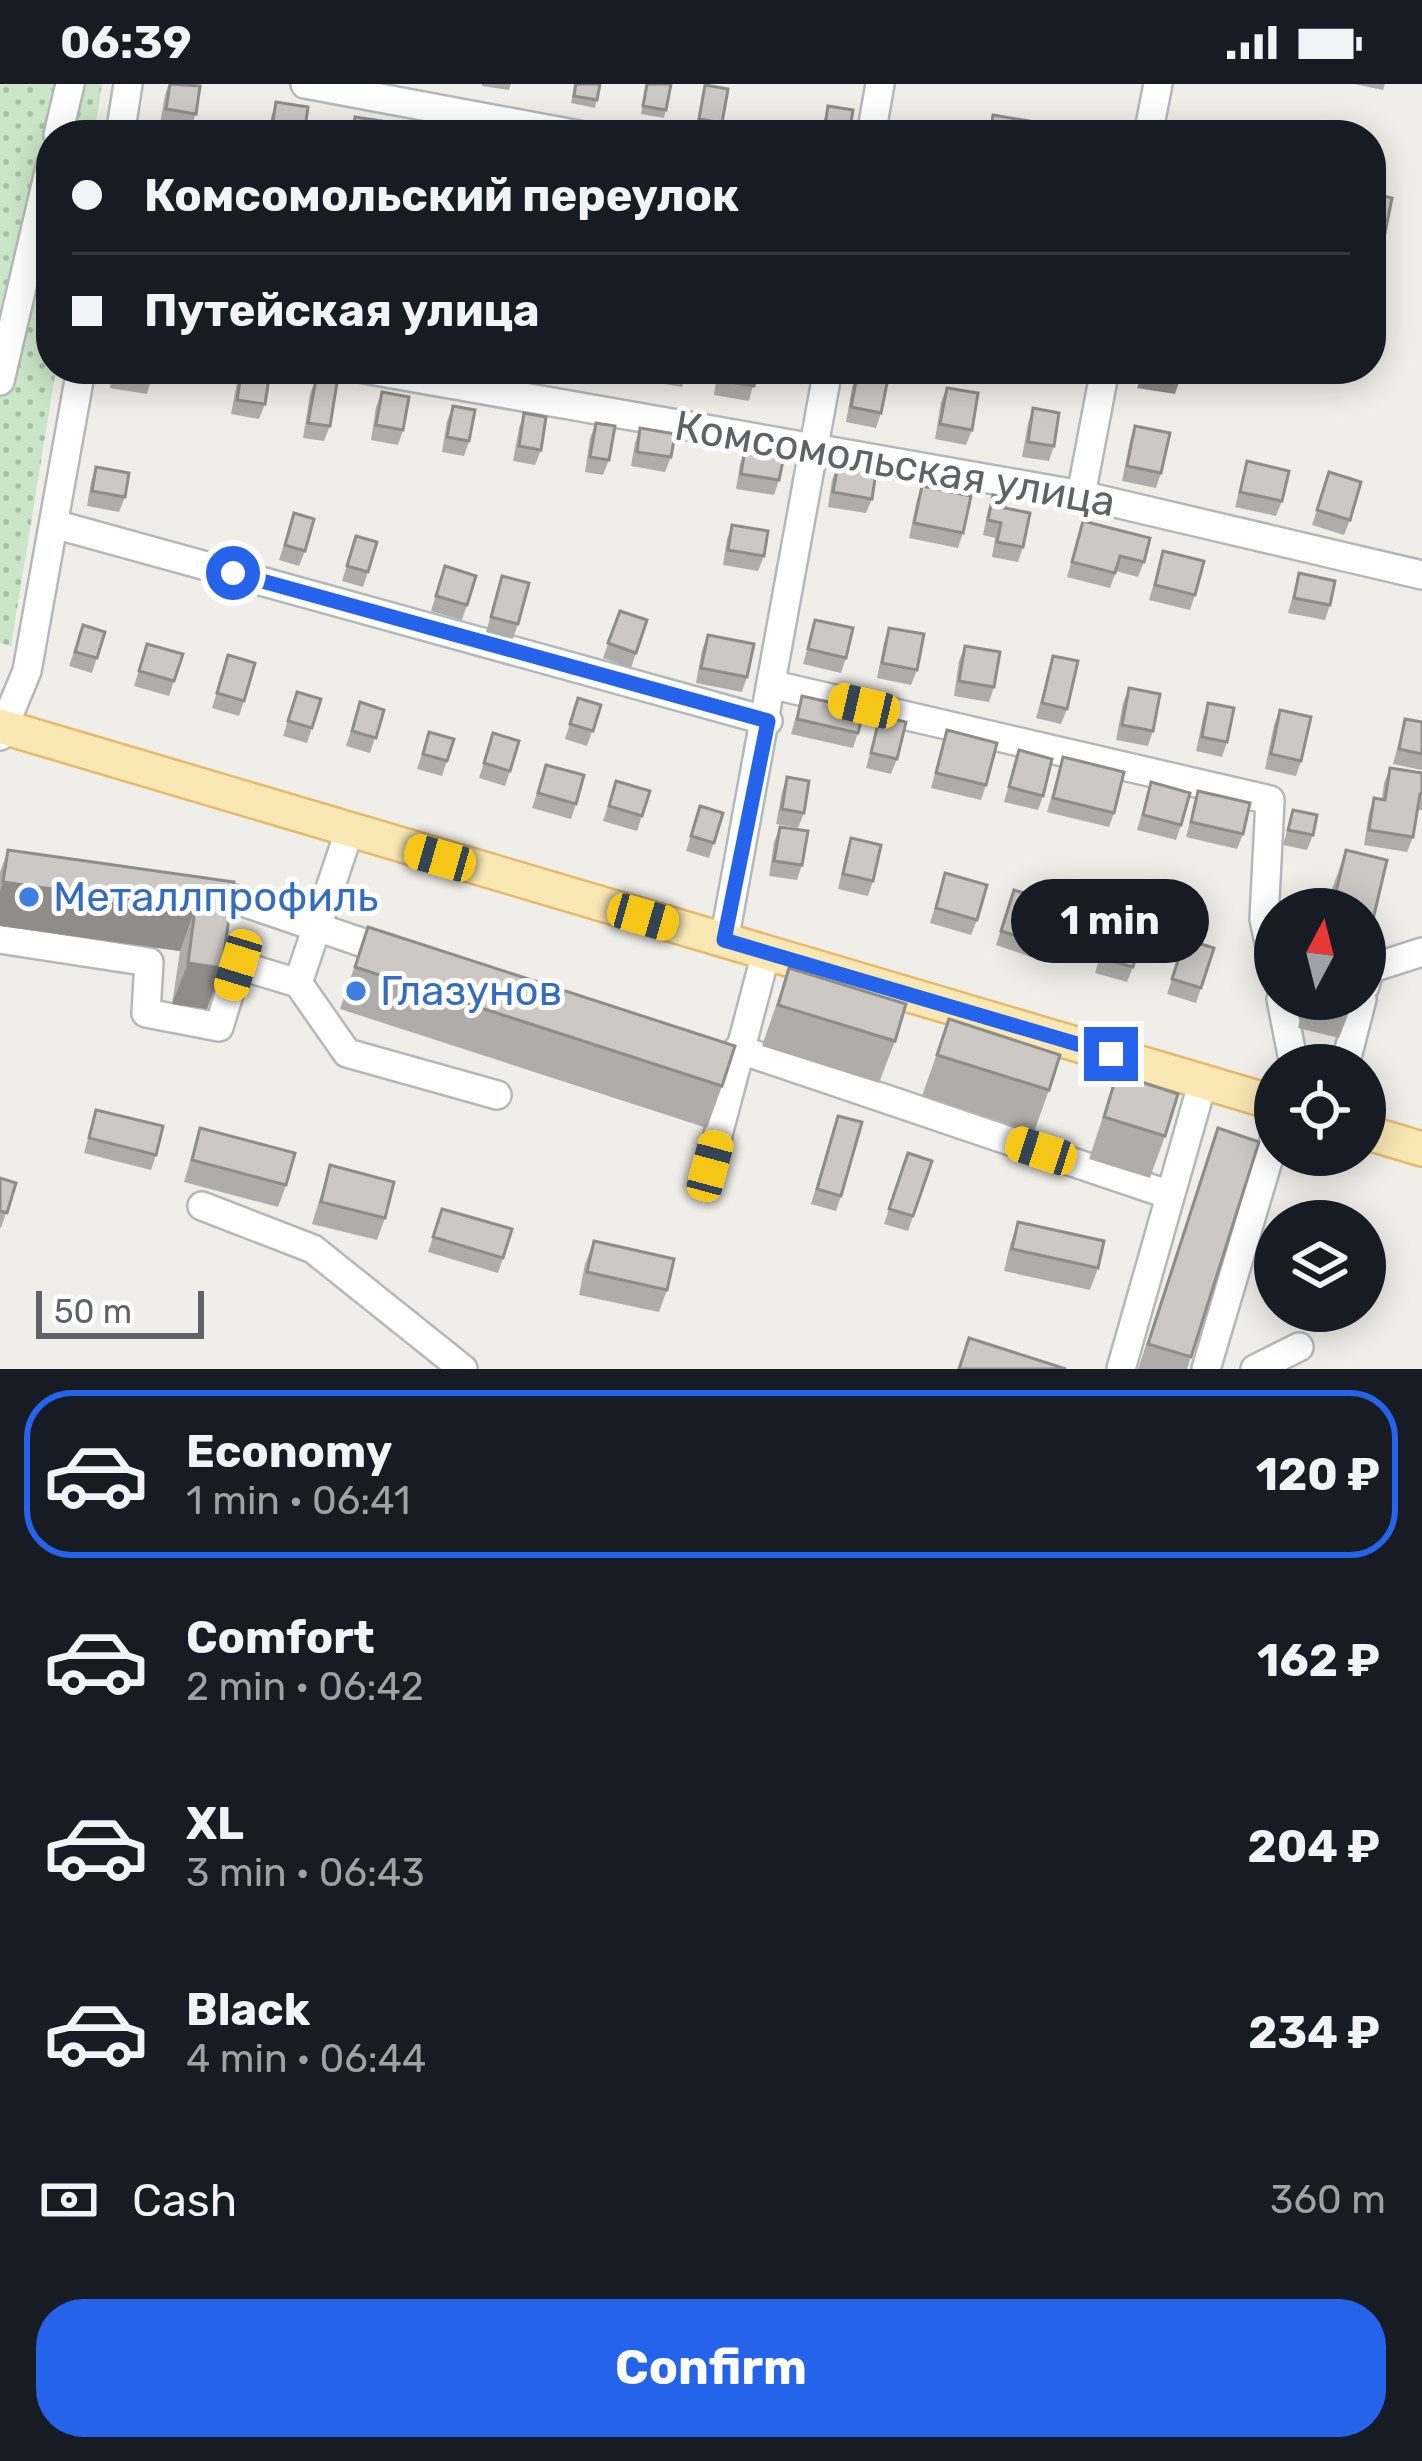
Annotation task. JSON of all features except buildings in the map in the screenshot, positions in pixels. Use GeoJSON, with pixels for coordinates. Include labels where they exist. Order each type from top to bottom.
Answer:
{"type":"FeatureCollection","features":[{"type":"Feature","properties":{"kind":"main road"},"geometry":{"type":"LineString","coordinates":[[1,729],[1254,1097]]}},
{"type":"Feature","properties":{"kind":"main road"},"geometry":{"type":"LineString","coordinates":[[1386,1138],[1422,1149]]}},
{"type":"Feature","properties":{"kind":"street"},"geometry":{"type":"LineString","coordinates":[[62,120],[70,84]]}},
{"type":"Feature","properties":{"kind":"street"},"geometry":{"type":"LineString","coordinates":[[122,120],[128,84]]}},
{"type":"Feature","properties":{"kind":"street"},"geometry":{"type":"LineString","coordinates":[[305,84],[498,120]]}},
{"type":"Feature","properties":{"kind":"street"},"geometry":{"type":"LineString","coordinates":[[874,120],[880,84]]}},
{"type":"Feature","properties":{"kind":"street"},"geometry":{"type":"LineString","coordinates":[[1151,120],[1158,84]]}},
{"type":"Feature","properties":{"kind":"street"},"geometry":{"type":"LineString","coordinates":[[0,381],[36,228]]}},
{"type":"Feature","properties":{"kind":"street"},"geometry":{"type":"LineString","coordinates":[[1,729],[27,671],[78,384]]}},
{"type":"Feature","properties":{"kind":"street","name":"Комсомольская улица"},"geometry":{"type":"LineString","coordinates":[[449,384],[1082,495],[1422,574]]}},
{"type":"Feature","properties":{"kind":"street"},"geometry":{"type":"LineString","coordinates":[[724,940],[768,721],[825,384]]}},
{"type":"Feature","properties":{"kind":"street"},"geometry":{"type":"LineString","coordinates":[[1082,495],[1102,384]]}},
{"type":"Feature","properties":{"kind":"street"},"geometry":{"type":"LineString","coordinates":[[54,524],[768,721]]}},
{"type":"Feature","properties":{"kind":"street"},"geometry":{"type":"LineString","coordinates":[[774,686],[1270,800],[1266,888]]}},
{"type":"Feature","properties":{"kind":"street"},"geometry":{"type":"LineString","coordinates":[[298,983],[349,832]]}},
{"type":"Feature","properties":{"kind":"street"},"geometry":{"type":"LineString","coordinates":[[164,886],[234,899],[426,964]]}},
{"type":"Feature","properties":{"kind":"street"},"geometry":{"type":"LineString","coordinates":[[0,939],[149,962],[146,1013],[219,1027],[238,965],[298,983],[347,1053],[497,1095]]}},
{"type":"Feature","properties":{"kind":"street"},"geometry":{"type":"LineString","coordinates":[[1386,964],[1422,952]]}},
{"type":"Feature","properties":{"kind":"street"},"geometry":{"type":"LineString","coordinates":[[710,1166],[729,1058],[766,953]]}},
{"type":"Feature","properties":{"kind":"street"},"geometry":{"type":"LineString","coordinates":[[729,1058],[1170,1195]]}},
{"type":"Feature","properties":{"kind":"street"},"geometry":{"type":"LineString","coordinates":[[1121,1369],[1170,1195],[1193,1144],[1202,1081]]}},
{"type":"Feature","properties":{"kind":"street"},"geometry":{"type":"LineString","coordinates":[[1206,1369],[1254,1171]]}},
{"type":"Feature","properties":{"kind":"street"},"geometry":{"type":"LineString","coordinates":[[202,1206],[313,1249],[463,1369]]}},
{"type":"Feature","properties":{"kind":"street"},"geometry":{"type":"LineString","coordinates":[[1255,1369],[1299,1347]]}},
{"type":"Feature","properties":{"kind":"green space"},"geometry":{"type":"Polygon","coordinates":[[[0,84],[102,84],[96,120],[36,120],[36,384],[54,384],[11,646],[0,643],[0,84]]]}},
{"type":"Feature","properties":{"kind":"place","name":"Металлпрофиль"},"geometry":{"type":"Point","coordinates":[29,897]}},
{"type":"Feature","properties":{"kind":"place","name":"Глазунов"},"geometry":{"type":"Point","coordinates":[356,991]}},
{"type":"Feature","properties":{"kind":"route"},"geometry":{"type":"LineString","coordinates":[[233,573],[768,721],[724,940],[1111,1054]]}}]}
